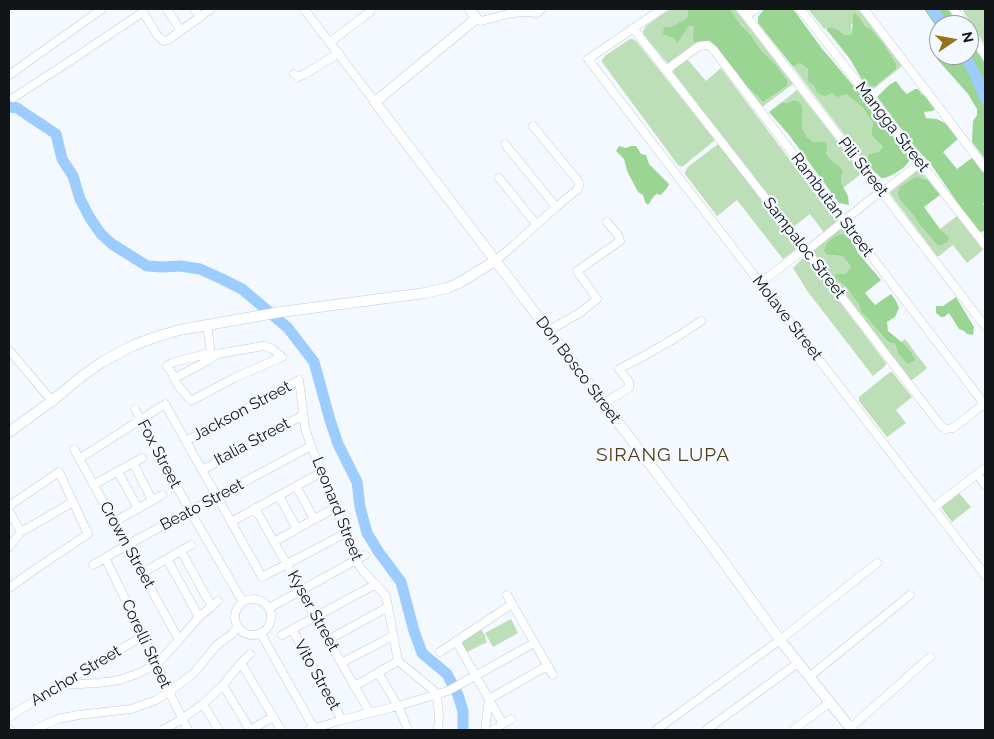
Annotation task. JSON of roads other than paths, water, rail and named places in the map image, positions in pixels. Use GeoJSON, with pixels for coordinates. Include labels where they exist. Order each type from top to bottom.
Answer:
{"type":"FeatureCollection","features":[{"type":"Feature","properties":{"kind":"street"},"geometry":{"type":"LineString","coordinates":[[9,75],[102,9]]}},
{"type":"Feature","properties":{"kind":"street"},"geometry":{"type":"LineString","coordinates":[[167,9],[181,31]]}},
{"type":"Feature","properties":{"kind":"street"},"geometry":{"type":"LineString","coordinates":[[194,9],[200,17]]}},
{"type":"Feature","properties":{"kind":"street"},"geometry":{"type":"LineString","coordinates":[[13,98],[142,11],[163,41],[168,40],[211,9]]}},
{"type":"Feature","properties":{"kind":"street","name":"Don Bosco Street"},"geometry":{"type":"LineString","coordinates":[[304,9],[716,550],[780,640],[851,729]]}},
{"type":"Feature","properties":{"kind":"street"},"geometry":{"type":"LineString","coordinates":[[470,9],[476,18],[481,21],[512,13],[537,13],[541,9]]}},
{"type":"Feature","properties":{"kind":"street"},"geometry":{"type":"LineString","coordinates":[[633,28],[662,9]]}},
{"type":"Feature","properties":{"kind":"street","name":"Pili Street"},"geometry":{"type":"LineString","coordinates":[[741,9],[985,326]]}},
{"type":"Feature","properties":{"kind":"street"},"geometry":{"type":"LineString","coordinates":[[746,16],[756,9]]}},
{"type":"Feature","properties":{"kind":"street","name":"Mangga Street"},"geometry":{"type":"LineString","coordinates":[[800,9],[920,163],[984,241]]}},
{"type":"Feature","properties":{"kind":"street"},"geometry":{"type":"LineString","coordinates":[[864,9],[985,168]]}},
{"type":"Feature","properties":{"kind":"street"},"geometry":{"type":"LineString","coordinates":[[330,42],[370,12]]}},
{"type":"Feature","properties":{"kind":"street"},"geometry":{"type":"LineString","coordinates":[[375,102],[476,18]]}},
{"type":"Feature","properties":{"kind":"street","name":"Molave Street"},"geometry":{"type":"LineString","coordinates":[[633,28],[588,60],[985,575]]}},
{"type":"Feature","properties":{"kind":"street","name":"Sampaloc Street"},"geometry":{"type":"LineString","coordinates":[[633,28],[941,426],[946,429],[953,428],[985,405]]}},
{"type":"Feature","properties":{"kind":"street","name":"Rambutan Street"},"geometry":{"type":"LineString","coordinates":[[666,70],[699,46],[705,44],[710,46],[985,405]]}},
{"type":"Feature","properties":{"kind":"street"},"geometry":{"type":"LineString","coordinates":[[294,74],[298,77],[305,74],[338,54]]}},
{"type":"Feature","properties":{"kind":"street"},"geometry":{"type":"LineString","coordinates":[[9,432],[102,362],[134,345],[153,338],[179,330],[281,312],[399,297],[447,288],[459,283],[495,261],[578,189],[578,181],[533,126]]}},
{"type":"Feature","properties":{"kind":"street"},"geometry":{"type":"LineString","coordinates":[[505,144],[556,207]]}},
{"type":"Feature","properties":{"kind":"street"},"geometry":{"type":"LineString","coordinates":[[760,284],[805,249],[809,249],[876,195],[920,163]]}},
{"type":"Feature","properties":{"kind":"street"},"geometry":{"type":"LineString","coordinates":[[499,178],[536,224]]}},
{"type":"Feature","properties":{"kind":"street"},"geometry":{"type":"LineString","coordinates":[[548,330],[581,312],[597,299],[577,271],[620,241],[618,235],[606,222]]}},
{"type":"Feature","properties":{"kind":"street"},"geometry":{"type":"LineString","coordinates":[[604,403],[629,388],[629,382],[619,369],[677,337],[701,321]]}},
{"type":"Feature","properties":{"kind":"street"},"geometry":{"type":"LineString","coordinates":[[207,326],[214,353]]}},
{"type":"Feature","properties":{"kind":"street"},"geometry":{"type":"LineString","coordinates":[[263,346],[271,348],[282,357],[234,378],[191,401],[167,366],[174,362],[214,353],[263,346]]}},
{"type":"Feature","properties":{"kind":"street"},"geometry":{"type":"LineString","coordinates":[[9,350],[52,401]]}},
{"type":"Feature","properties":{"kind":"street"},"geometry":{"type":"LineString","coordinates":[[175,378],[209,360],[214,353]]}},
{"type":"Feature","properties":{"kind":"street","name":"Leonard Street"},"geometry":{"type":"LineString","coordinates":[[298,380],[305,428],[356,561],[386,596],[398,660]]}},
{"type":"Feature","properties":{"kind":"street","name":"Jackson Street"},"geometry":{"type":"LineString","coordinates":[[186,441],[298,380]]}},
{"type":"Feature","properties":{"kind":"street"},"geometry":{"type":"LineString","coordinates":[[79,459],[165,404],[262,577],[346,533]]}},
{"type":"Feature","properties":{"kind":"street","name":"Fox Street"},"geometry":{"type":"LineString","coordinates":[[135,409],[190,511],[243,602]]}},
{"type":"Feature","properties":{"kind":"street","name":"Italia Street"},"geometry":{"type":"LineString","coordinates":[[202,470],[303,415]]}},
{"type":"Feature","properties":{"kind":"street","name":"Beato Street"},"geometry":{"type":"LineString","coordinates":[[93,565],[311,446]]}},
{"type":"Feature","properties":{"kind":"street","name":"Crown Street"},"geometry":{"type":"LineString","coordinates":[[74,450],[179,640]]}},
{"type":"Feature","properties":{"kind":"street"},"geometry":{"type":"LineString","coordinates":[[93,484],[142,458]]}},
{"type":"Feature","properties":{"kind":"street"},"geometry":{"type":"LineString","coordinates":[[133,463],[152,500]]}},
{"type":"Feature","properties":{"kind":"street"},"geometry":{"type":"LineString","coordinates":[[933,508],[985,468]]}},
{"type":"Feature","properties":{"kind":"street"},"geometry":{"type":"LineString","coordinates":[[9,506],[59,472],[88,534],[9,588]]}},
{"type":"Feature","properties":{"kind":"street"},"geometry":{"type":"LineString","coordinates":[[118,472],[138,508]]}},
{"type":"Feature","properties":{"kind":"street"},"geometry":{"type":"LineString","coordinates":[[231,522],[322,472]]}},
{"type":"Feature","properties":{"kind":"street"},"geometry":{"type":"LineString","coordinates":[[977,474],[985,485]]}},
{"type":"Feature","properties":{"kind":"street"},"geometry":{"type":"LineString","coordinates":[[296,486],[314,519]]}},
{"type":"Feature","properties":{"kind":"street"},"geometry":{"type":"LineString","coordinates":[[114,522],[162,494]]}},
{"type":"Feature","properties":{"kind":"street"},"geometry":{"type":"LineString","coordinates":[[279,496],[297,529]]}},
{"type":"Feature","properties":{"kind":"street"},"geometry":{"type":"LineString","coordinates":[[9,547],[21,532],[73,502]]}},
{"type":"Feature","properties":{"kind":"street"},"geometry":{"type":"LineString","coordinates":[[274,542],[336,507]]}},
{"type":"Feature","properties":{"kind":"street","name":"Kyser Street"},"geometry":{"type":"LineString","coordinates":[[255,508],[370,713]]}},
{"type":"Feature","properties":{"kind":"street"},"geometry":{"type":"LineString","coordinates":[[9,511],[21,532]]}},
{"type":"Feature","properties":{"kind":"street"},"geometry":{"type":"LineString","coordinates":[[142,573],[191,545]]}},
{"type":"Feature","properties":{"kind":"street"},"geometry":{"type":"LineString","coordinates":[[60,684],[98,683],[120,680],[157,664],[199,617],[215,604],[181,551]]}},
{"type":"Feature","properties":{"kind":"street"},"geometry":{"type":"LineString","coordinates":[[268,608],[301,592],[364,556]]}},
{"type":"Feature","properties":{"kind":"street","name":"Corelli Street"},"geometry":{"type":"LineString","coordinates":[[105,558],[188,730]]}},
{"type":"Feature","properties":{"kind":"street"},"geometry":{"type":"LineString","coordinates":[[167,559],[199,617]]}},
{"type":"Feature","properties":{"kind":"street"},"geometry":{"type":"LineString","coordinates":[[656,730],[780,640],[877,563]]}},
{"type":"Feature","properties":{"kind":"street"},"geometry":{"type":"LineString","coordinates":[[282,635],[376,584]]}},
{"type":"Feature","properties":{"kind":"street"},"geometry":{"type":"LineString","coordinates":[[507,595],[553,675]]}},
{"type":"Feature","properties":{"kind":"street"},"geometry":{"type":"LineString","coordinates":[[809,677],[910,595]]}},
{"type":"Feature","properties":{"kind":"street"},"geometry":{"type":"LineString","coordinates":[[250,599],[257,600],[264,603],[268,608],[271,615],[270,623],[261,634],[255,636],[248,635],[237,627],[235,613],[238,606],[243,602],[250,599]]}},
{"type":"Feature","properties":{"kind":"street"},"geometry":{"type":"LineString","coordinates":[[440,652],[512,604]]}},
{"type":"Feature","properties":{"kind":"street"},"geometry":{"type":"LineString","coordinates":[[328,640],[388,607]]}},
{"type":"Feature","properties":{"kind":"street"},"geometry":{"type":"LineString","coordinates":[[33,730],[58,719],[131,709],[156,700],[194,672],[217,645],[232,634],[237,627]]}},
{"type":"Feature","properties":{"kind":"street","name":"Vito Street"},"geometry":{"type":"LineString","coordinates":[[292,629],[342,720]]}},
{"type":"Feature","properties":{"kind":"street"},"geometry":{"type":"LineString","coordinates":[[261,634],[313,730],[342,720],[448,691],[534,643]]}},
{"type":"Feature","properties":{"kind":"street","name":"Anchor Street"},"geometry":{"type":"LineString","coordinates":[[9,717],[60,684],[143,636]]}},
{"type":"Feature","properties":{"kind":"street"},"geometry":{"type":"LineString","coordinates":[[341,663],[393,636]]}},
{"type":"Feature","properties":{"kind":"street"},"geometry":{"type":"LineString","coordinates":[[456,641],[503,724]]}},
{"type":"Feature","properties":{"kind":"street"},"geometry":{"type":"LineString","coordinates":[[162,730],[203,704],[223,685],[240,663],[250,654]]}},
{"type":"Feature","properties":{"kind":"street"},"geometry":{"type":"LineString","coordinates":[[851,729],[930,657]]}},
{"type":"Feature","properties":{"kind":"street"},"geometry":{"type":"LineString","coordinates":[[355,686],[398,660],[437,695],[438,730]]}},
{"type":"Feature","properties":{"kind":"street"},"geometry":{"type":"LineString","coordinates":[[240,663],[281,730]]}},
{"type":"Feature","properties":{"kind":"street"},"geometry":{"type":"LineString","coordinates":[[706,730],[798,663]]}},
{"type":"Feature","properties":{"kind":"street"},"geometry":{"type":"LineString","coordinates":[[490,699],[547,666]]}},
{"type":"Feature","properties":{"kind":"street"},"geometry":{"type":"LineString","coordinates":[[378,672],[398,706],[408,730]]}},
{"type":"Feature","properties":{"kind":"street"},"geometry":{"type":"LineString","coordinates":[[223,685],[250,730],[273,717]]}},
{"type":"Feature","properties":{"kind":"street"},"geometry":{"type":"LineString","coordinates":[[485,730],[490,699]]}},
{"type":"Feature","properties":{"kind":"street"},"geometry":{"type":"LineString","coordinates":[[793,730],[829,703]]}},
{"type":"Feature","properties":{"kind":"street"},"geometry":{"type":"LineString","coordinates":[[203,704],[219,730]]}},
{"type":"Feature","properties":{"kind":"street"},"geometry":{"type":"LineString","coordinates":[[493,730],[511,719]]}},
{"type":"Feature","properties":{"kind":"waterway"},"geometry":{"type":"LineString","coordinates":[[932,9],[936,15]]}},
{"type":"Feature","properties":{"kind":"waterway"},"geometry":{"type":"LineString","coordinates":[[970,65],[985,99]]}},
{"type":"Feature","properties":{"kind":"waterway"},"geometry":{"type":"LineString","coordinates":[[9,107],[17,108],[56,134],[62,159],[73,176],[80,199],[101,234],[112,244],[147,266],[180,266],[200,269],[242,289],[288,328],[314,362],[338,444],[357,482],[360,507],[367,533],[401,582],[422,653],[447,674],[458,695],[463,711],[463,730]]}},
{"type":"Feature","properties":{"kind":"district","name":"SIRANG LUPA"},"geometry":{"type":"Point","coordinates":[663,455]}}]}
